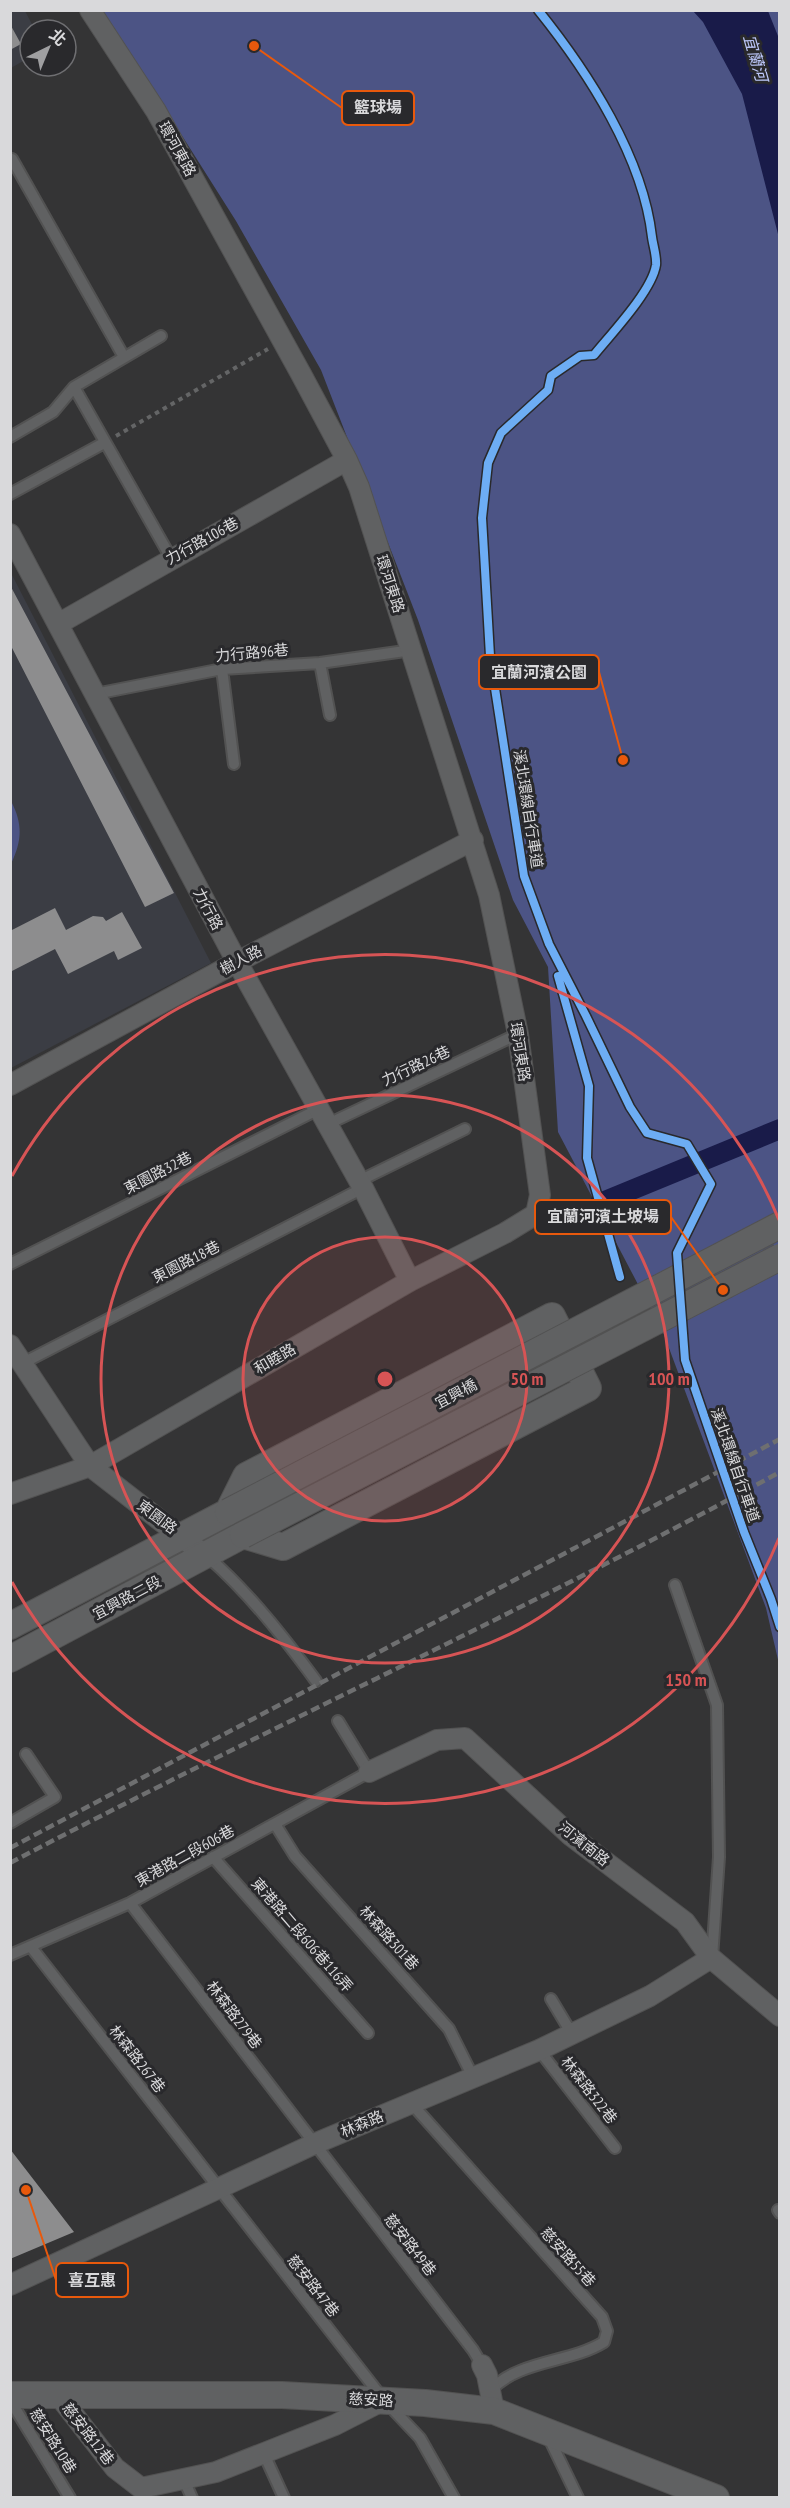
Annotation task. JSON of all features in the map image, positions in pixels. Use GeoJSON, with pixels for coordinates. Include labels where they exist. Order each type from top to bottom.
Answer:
{"type":"FeatureCollection","features":[{"type":"Feature","properties":{"kind":"street","name":"環河東路"},"geometry":{"type":"LineString","coordinates":[[90,10],[156,111],[347,460],[359,488],[489,895],[518,1034],[540,1195],[536,1214]]}},
{"type":"Feature","properties":{"kind":"street","name":"力行路106巷"},"geometry":{"type":"LineString","coordinates":[[58,624],[347,460]]}},
{"type":"Feature","properties":{"kind":"street","name":"力行路"},"geometry":{"type":"LineString","coordinates":[[10,534],[237,962],[361,1184],[410,1281]]}},
{"type":"Feature","properties":{"kind":"street","name":"樹人路"},"geometry":{"type":"LineString","coordinates":[[10,1085],[237,962],[473,840]]}},
{"type":"Feature","properties":{"kind":"street","name":"和睦路"},"geometry":{"type":"LineString","coordinates":[[10,1494],[90,1466],[410,1281],[505,1233],[536,1214]]}},
{"type":"Feature","properties":{"kind":"street","name":"宜興橋"},"geometry":{"type":"LineString","coordinates":[[228,1512],[780,1225]]}},
{"type":"Feature","properties":{"kind":"street","name":"宜興橋"},"geometry":{"type":"LineString","coordinates":[[243,1536],[780,1257]]}},
{"type":"Feature","properties":{"kind":"street"},"geometry":{"type":"LineString","coordinates":[[228,1512],[246,1476],[552,1316],[588,1388],[284,1547],[243,1536]]}},
{"type":"Feature","properties":{"kind":"street"},"geometry":{"type":"LineString","coordinates":[[516,1335],[554,1406]]}},
{"type":"Feature","properties":{"kind":"street","name":"東園路"},"geometry":{"type":"LineString","coordinates":[[10,1344],[90,1466],[207,1556]]}},
{"type":"Feature","properties":{"kind":"street","name":"宜興路二段"},"geometry":{"type":"LineString","coordinates":[[10,1626],[228,1512]]}},
{"type":"Feature","properties":{"kind":"street","name":"宜興路二段"},"geometry":{"type":"LineString","coordinates":[[10,1659],[243,1536]]}},
{"type":"Feature","properties":{"kind":"street","name":"河濱南路"},"geometry":{"type":"LineString","coordinates":[[369,1772],[437,1740],[465,1738],[570,1835],[685,1922],[711,1958],[780,2016]]}},
{"type":"Feature","properties":{"kind":"street","name":"林森路"},"geometry":{"type":"LineString","coordinates":[[10,2285],[314,2144],[539,2050],[650,1996],[711,1958]]}},
{"type":"Feature","properties":{"kind":"street"},"geometry":{"type":"LineString","coordinates":[[482,2365],[492,2401]]}},
{"type":"Feature","properties":{"kind":"street","name":"慈安路"},"geometry":{"type":"LineString","coordinates":[[10,2395],[282,2396],[492,2401],[546,2433],[716,2498]]}},
{"type":"Feature","properties":{"kind":"street","name":"慈安路12巷"},"geometry":{"type":"LineString","coordinates":[[59,2396],[115,2468],[141,2488],[188,2489],[216,2472],[336,2425],[384,2400]]}},
{"type":"Feature","properties":{"kind":"lane"},"geometry":{"type":"LineString","coordinates":[[12,159],[124,357]]}},
{"type":"Feature","properties":{"kind":"lane"},"geometry":{"type":"LineString","coordinates":[[10,437],[53,412],[74,387],[161,336]]}},
{"type":"Feature","properties":{"kind":"lane"},"geometry":{"type":"LineString","coordinates":[[74,387],[171,558]]}},
{"type":"Feature","properties":{"kind":"lane"},"geometry":{"type":"LineString","coordinates":[[10,494],[104,443]]}},
{"type":"Feature","properties":{"kind":"lane","name":"力行路96巷"},"geometry":{"type":"LineString","coordinates":[[95,694],[222,669],[320,663],[411,650]]}},
{"type":"Feature","properties":{"kind":"lane"},"geometry":{"type":"LineString","coordinates":[[320,663],[330,715]]}},
{"type":"Feature","properties":{"kind":"lane"},"geometry":{"type":"LineString","coordinates":[[222,669],[234,764]]}},
{"type":"Feature","properties":{"kind":"lane","name":"力行路26巷"},"geometry":{"type":"LineString","coordinates":[[323,1117],[518,1034]]}},
{"type":"Feature","properties":{"kind":"lane","name":"東園路32巷"},"geometry":{"type":"LineString","coordinates":[[10,1264],[323,1117]]}},
{"type":"Feature","properties":{"kind":"lane","name":"東園路18巷"},"geometry":{"type":"LineString","coordinates":[[23,1363],[465,1129]]}},
{"type":"Feature","properties":{"kind":"lane","name":"東園路"},"geometry":{"type":"LineString","coordinates":[[207,1556],[242,1589],[284,1636],[316,1681]]}},
{"type":"Feature","properties":{"kind":"lane"},"geometry":{"type":"LineString","coordinates":[[675,1585],[717,1705],[719,1857],[711,1958]]}},
{"type":"Feature","properties":{"kind":"lane"},"geometry":{"type":"LineString","coordinates":[[338,1720],[369,1772]]}},
{"type":"Feature","properties":{"kind":"lane"},"geometry":{"type":"LineString","coordinates":[[10,1822],[55,1797],[26,1754]]}},
{"type":"Feature","properties":{"kind":"lane","name":"東港路二段606巷"},"geometry":{"type":"LineString","coordinates":[[10,1955],[130,1903],[369,1772]]}},
{"type":"Feature","properties":{"kind":"lane","name":"林森路301巷"},"geometry":{"type":"LineString","coordinates":[[275,1824],[295,1856],[449,2030],[473,2077]]}},
{"type":"Feature","properties":{"kind":"lane","name":"東港路二段606巷116弄"},"geometry":{"type":"LineString","coordinates":[[213,1857],[368,2033]]}},
{"type":"Feature","properties":{"kind":"lane","name":"林森路279巷"},"geometry":{"type":"LineString","coordinates":[[130,1903],[314,2144]]}},
{"type":"Feature","properties":{"kind":"lane","name":"林森路267巷"},"geometry":{"type":"LineString","coordinates":[[31,1947],[219,2189]]}},
{"type":"Feature","properties":{"kind":"lane"},"geometry":{"type":"LineString","coordinates":[[551,1999],[572,2034]]}},
{"type":"Feature","properties":{"kind":"lane","name":"林森路322巷"},"geometry":{"type":"LineString","coordinates":[[539,2050],[615,2148]]}},
{"type":"Feature","properties":{"kind":"lane","name":"慈安路55巷"},"geometry":{"type":"LineString","coordinates":[[411,2103],[602,2318],[607,2331],[604,2342],[589,2351],[514,2373],[499,2382],[492,2401]]}},
{"type":"Feature","properties":{"kind":"lane","name":"慈安路49巷"},"geometry":{"type":"LineString","coordinates":[[314,2144],[473,2350],[482,2365]]}},
{"type":"Feature","properties":{"kind":"lane","name":"慈安路47巷"},"geometry":{"type":"LineString","coordinates":[[219,2189],[384,2400],[420,2438],[454,2498]]}},
{"type":"Feature","properties":{"kind":"lane","name":"慈安路10巷"},"geometry":{"type":"LineString","coordinates":[[10,2400],[70,2498]]}},
{"type":"Feature","properties":{"kind":"lane"},"geometry":{"type":"LineString","coordinates":[[546,2433],[578,2498]]}},
{"type":"Feature","properties":{"kind":"lane"},"geometry":{"type":"LineString","coordinates":[[264,2454],[284,2498]]}},
{"type":"Feature","properties":{"kind":"path"},"geometry":{"type":"LineString","coordinates":[[104,443],[282,341]]}},
{"type":"Feature","properties":{"kind":"shaded area"},"geometry":{"type":"Polygon","coordinates":[[[10,11],[25,11],[29,18],[18,18],[18,64],[11,68],[10,11]]]}},
{"type":"Feature","properties":{"kind":"shaded area"},"geometry":{"type":"Polygon","coordinates":[[[103,11],[779,11],[779,1664],[766,1608],[663,1332],[558,1132],[548,967],[513,900],[418,620],[321,370],[236,221],[103,11]]]}},
{"type":"Feature","properties":{"kind":"shaded area"},"geometry":{"type":"Polygon","coordinates":[[[10,571],[211,963],[11,1068],[10,1068],[10,571]]]}},
{"type":"Feature","properties":{"kind":"shaded area"},"geometry":{"type":"Polygon","coordinates":[[[11,801],[18,817],[20,832],[11,864],[11,801]]]}},
{"type":"Feature","properties":{"kind":"water","name":"宜蘭河"},"geometry":{"type":"Polygon","coordinates":[[[693,11],[768,11],[780,41],[779,238],[742,94],[703,22],[693,11]]]}},
{"type":"Feature","properties":{"kind":"building"},"geometry":{"type":"Polygon","coordinates":[[[10,24],[18,39],[18,46],[10,50],[10,24]]]}},
{"type":"Feature","properties":{"kind":"building"},"geometry":{"type":"Polygon","coordinates":[[[10,585],[174,893],[145,907],[10,644],[10,585]]]}},
{"type":"Feature","properties":{"kind":"building"},"geometry":{"type":"Polygon","coordinates":[[[55,908],[66,930],[93,916],[103,917],[106,921],[122,912],[142,948],[118,960],[114,951],[68,974],[55,949],[10,972],[10,931],[55,908]]]}},
{"type":"Feature","properties":{"kind":"building"},"geometry":{"type":"Polygon","coordinates":[[[10,2149],[74,2232],[10,2259],[10,2149]]]}},
{"type":"Feature","properties":{"kind":"waterway"},"geometry":{"type":"LineString","coordinates":[[600,1203],[780,1129]]}},
{"type":"Feature","properties":{"kind":"railway"},"geometry":{"type":"LineString","coordinates":[[10,1848],[780,1439]]}},
{"type":"Feature","properties":{"kind":"railway"},"geometry":{"type":"LineString","coordinates":[[10,1863],[589,1572],[780,1472]]}},
{"type":"Feature","properties":{"kind":"cycle path","name":"溪北環線自行車道"},"geometry":{"type":"LineString","coordinates":[[538,10],[594,88],[625,146],[647,207],[656,265],[639,299],[594,355],[580,356],[551,376],[548,390],[501,433],[488,463],[482,518],[490,656],[524,876],[549,944],[630,1107],[647,1133],[687,1144],[711,1184],[677,1253],[685,1360],[744,1532],[780,1627]]}},
{"type":"Feature","properties":{"kind":"cycle path"},"geometry":{"type":"LineString","coordinates":[[558,976],[589,1086],[587,1158],[620,1277]]}},
{"type":"Feature","properties":{"kind":"place","name":"籃球場"},"geometry":{"type":"Point","coordinates":[254,46]}},
{"type":"Feature","properties":{"kind":"place","name":"宜蘭河濱公園"},"geometry":{"type":"Point","coordinates":[623,760]}},
{"type":"Feature","properties":{"kind":"place","name":"宜蘭河濱土坡場"},"geometry":{"type":"Point","coordinates":[723,1290]}},
{"type":"Feature","properties":{"kind":"place","name":"喜互惠"},"geometry":{"type":"Point","coordinates":[26,2190]}}]}
